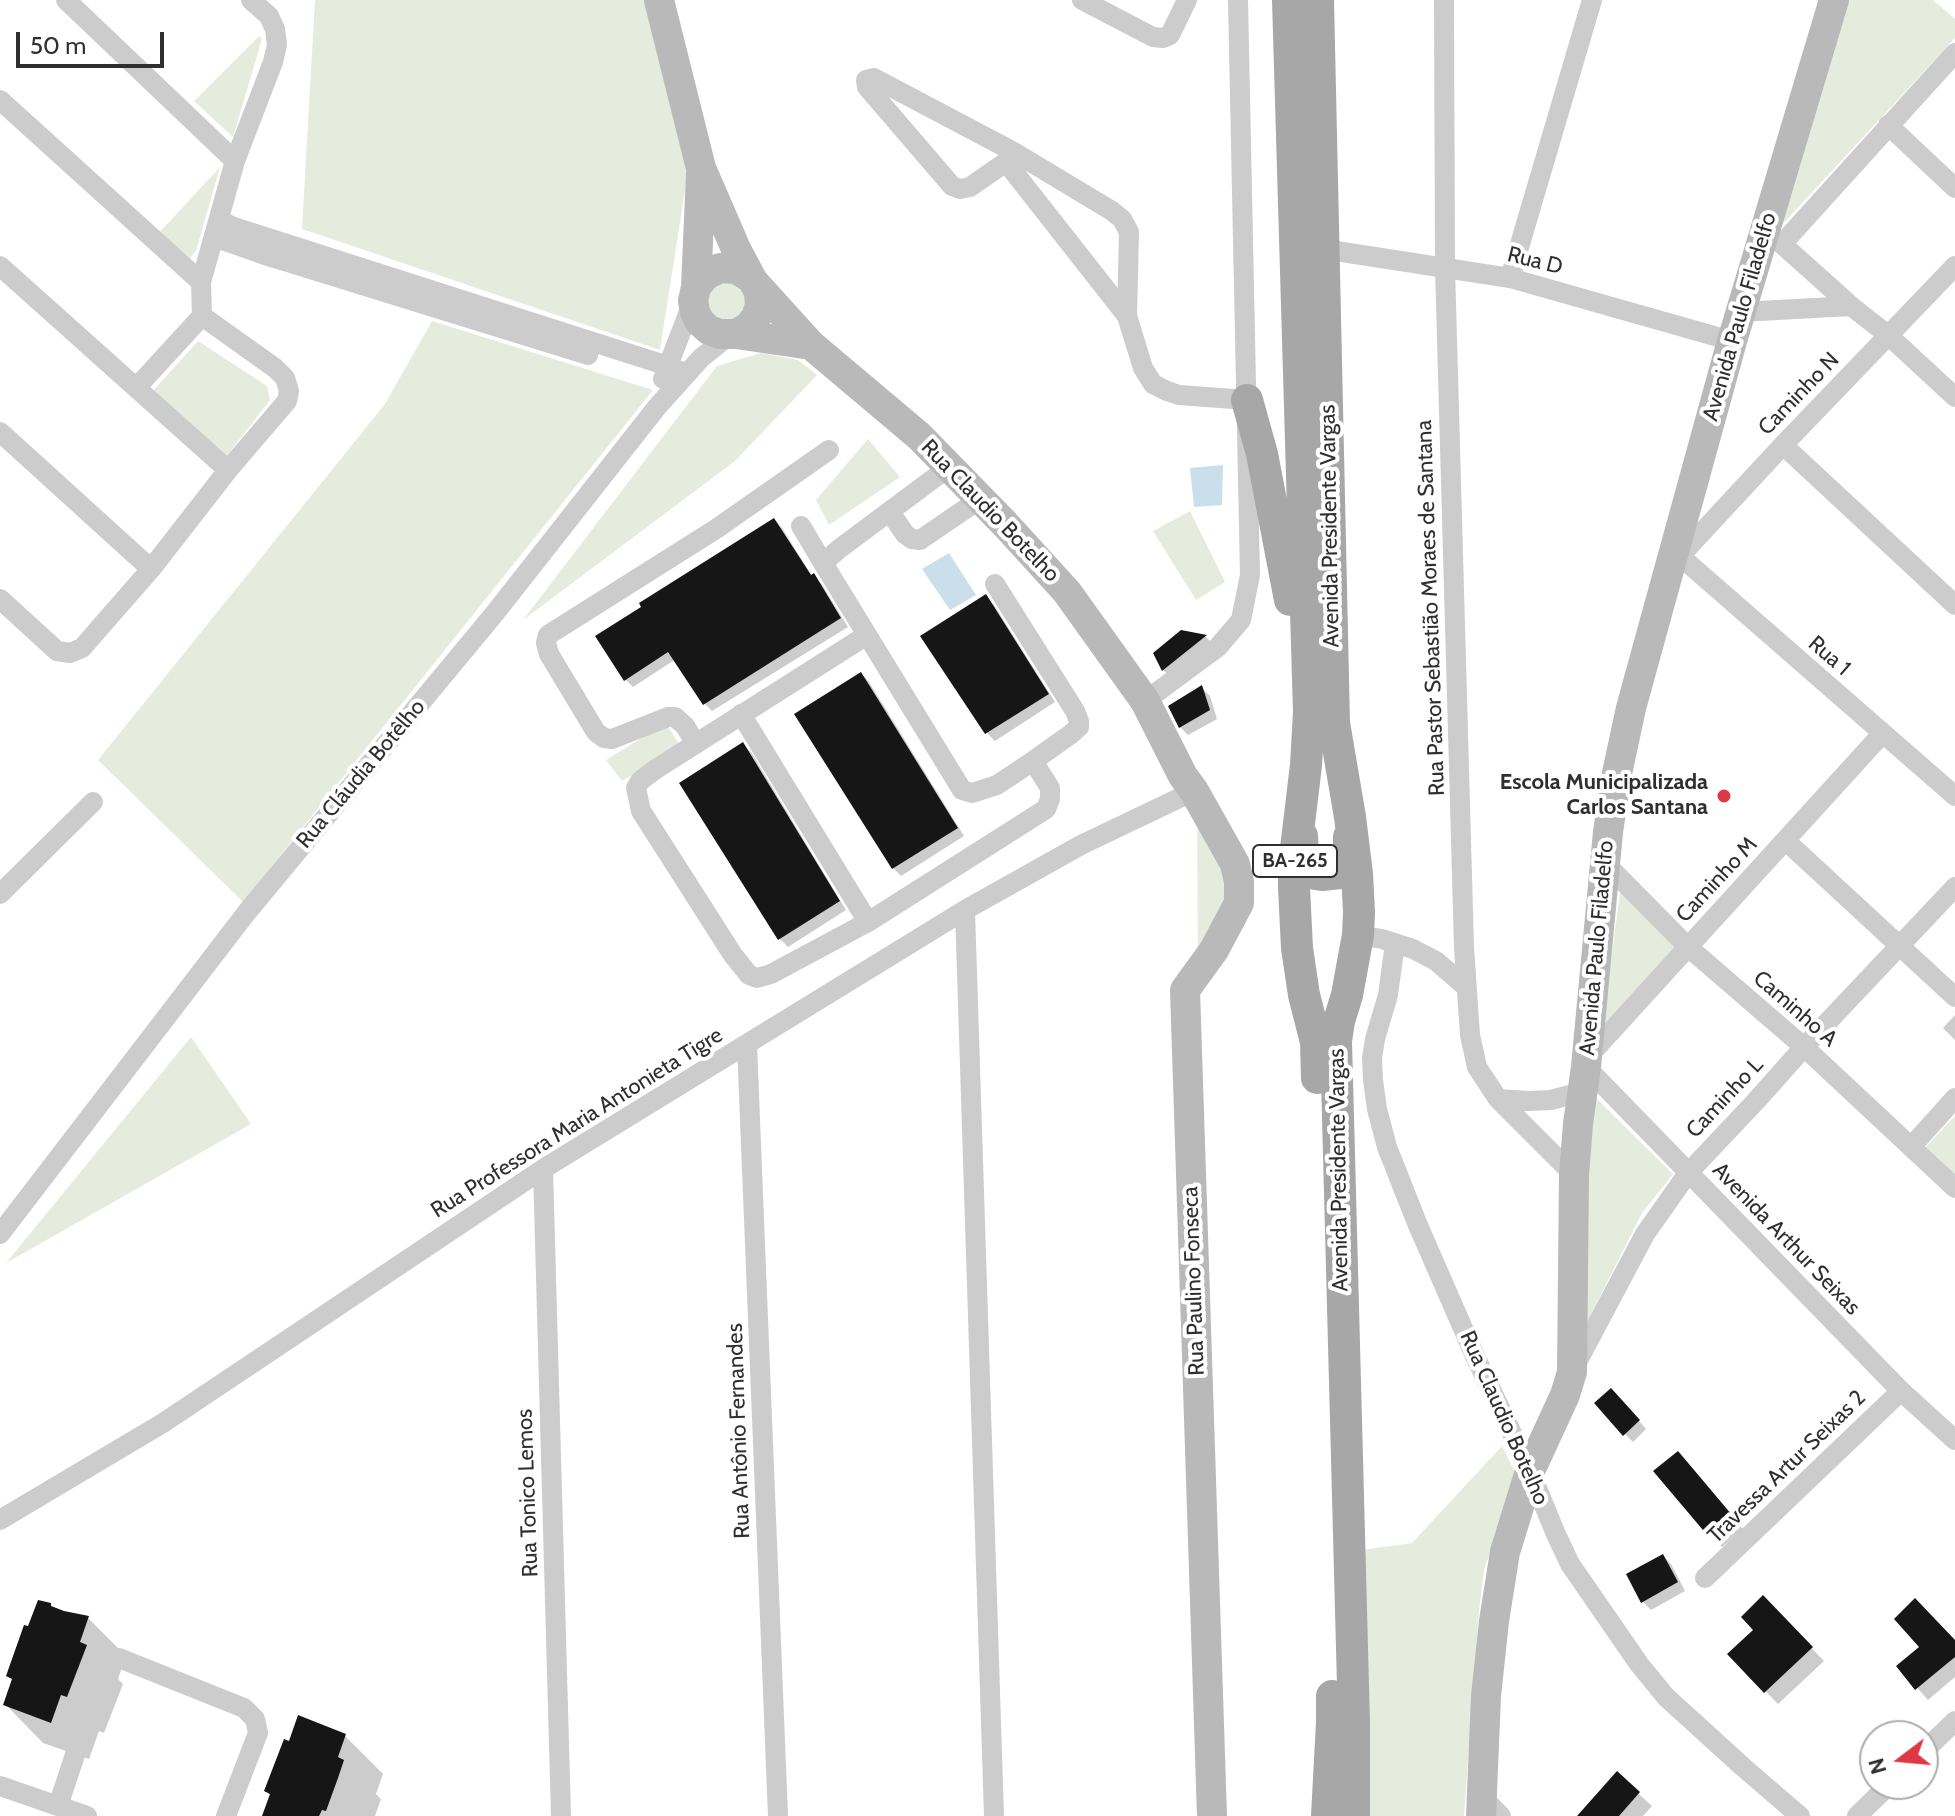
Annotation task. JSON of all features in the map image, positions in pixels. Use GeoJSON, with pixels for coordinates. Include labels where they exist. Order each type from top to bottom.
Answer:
{"type":"FeatureCollection","features":[{"type":"Feature","properties":{"kind":"main road","name":"Avenida Presidente Vargas"},"geometry":{"type":"LineString","coordinates":[[1288,0],[1309,712],[1294,865],[1299,964],[1316,1042],[1332,1722],[1327,1816]]}},
{"type":"Feature","properties":{"kind":"main road","name":"Avenida Presidente Vargas"},"geometry":{"type":"LineString","coordinates":[[1318,0],[1334,723],[1350,817],[1359,912],[1358,935],[1336,1041],[1354,1816]]}},
{"type":"Feature","properties":{"kind":"main road"},"geometry":{"type":"LineString","coordinates":[[1247,400],[1262,454],[1308,679]]}},
{"type":"Feature","properties":{"kind":"main road"},"geometry":{"type":"LineString","coordinates":[[1300,813],[1303,856],[1308,868],[1322,875],[1340,873],[1345,868],[1349,857],[1350,817]]}},
{"type":"Feature","properties":{"kind":"street"},"geometry":{"type":"LineString","coordinates":[[66,0],[235,161]]}},
{"type":"Feature","properties":{"kind":"street"},"geometry":{"type":"LineString","coordinates":[[136,388],[202,316],[201,282],[235,161],[277,45],[269,16],[251,0]]}},
{"type":"Feature","properties":{"kind":"street","name":"Rua Claudio Botelho"},"geometry":{"type":"LineString","coordinates":[[659,0],[701,168],[751,279],[811,345],[919,436],[1067,592],[1145,701],[1188,784]]}},
{"type":"Feature","properties":{"kind":"street"},"geometry":{"type":"LineString","coordinates":[[1082,0],[1153,37],[1163,38],[1170,35],[1187,0]]}},
{"type":"Feature","properties":{"kind":"street"},"geometry":{"type":"LineString","coordinates":[[1145,701],[1218,647],[1241,620],[1250,575],[1238,0]]}},
{"type":"Feature","properties":{"kind":"street","name":"Rua Pastor Sebastião Moraes de Santana"},"geometry":{"type":"LineString","coordinates":[[1444,0],[1445,268],[1466,987],[1470,1035],[1477,1067],[1498,1099],[1574,1175]]}},
{"type":"Feature","properties":{"kind":"street"},"geometry":{"type":"LineString","coordinates":[[1510,278],[1592,0]]}},
{"type":"Feature","properties":{"kind":"street","name":"Avenida Paulo Filadelfo"},"geometry":{"type":"LineString","coordinates":[[1488,1810],[1486,1696],[1505,1552],[1530,1471],[1565,1395],[1572,1372],[1574,1175],[1616,778],[1631,708],[1732,341],[1741,312],[1774,236],[1834,0]]}},
{"type":"Feature","properties":{"kind":"street"},"geometry":{"type":"LineString","coordinates":[[1955,53],[1888,125],[1774,236],[1955,397]]}},
{"type":"Feature","properties":{"kind":"street"},"geometry":{"type":"LineString","coordinates":[[1010,157],[970,187],[960,189],[952,186],[867,87],[866,80],[874,78],[1122,219],[1129,232],[1127,316],[1143,368],[1153,384],[1179,395],[1247,400]]}},
{"type":"Feature","properties":{"kind":"street"},"geometry":{"type":"LineString","coordinates":[[0,100],[201,282]]}},
{"type":"Feature","properties":{"kind":"street"},"geometry":{"type":"LineString","coordinates":[[1888,125],[1955,188]]}},
{"type":"Feature","properties":{"kind":"street"},"geometry":{"type":"LineString","coordinates":[[1010,157],[1127,316]]}},
{"type":"Feature","properties":{"kind":"street"},"geometry":{"type":"LineString","coordinates":[[701,168],[694,294],[695,312],[700,322],[720,334],[758,336],[811,345]]}},
{"type":"Feature","properties":{"kind":"street"},"geometry":{"type":"LineString","coordinates":[[217,229],[279,241],[674,376],[694,294],[706,275],[720,268],[736,269],[751,279],[759,292],[760,305],[756,318],[747,328],[733,334]]}},
{"type":"Feature","properties":{"kind":"street","name":"Rua D"},"geometry":{"type":"LineString","coordinates":[[1323,249],[1510,278],[1732,341]]}},
{"type":"Feature","properties":{"kind":"street","name":"Caminho N"},"geometry":{"type":"LineString","coordinates":[[1676,553],[1955,266]]}},
{"type":"Feature","properties":{"kind":"street"},"geometry":{"type":"LineString","coordinates":[[2,273],[228,470]]}},
{"type":"Feature","properties":{"kind":"street"},"geometry":{"type":"LineString","coordinates":[[1741,312],[1851,306]]}},
{"type":"Feature","properties":{"kind":"street"},"geometry":{"type":"LineString","coordinates":[[0,599],[57,651],[70,653],[82,648],[151,569],[228,470],[287,401],[289,391],[285,378],[275,368],[202,316]]}},
{"type":"Feature","properties":{"kind":"street","name":"Rua Cláudia Botêlho"},"geometry":{"type":"LineString","coordinates":[[0,1234],[247,912],[495,613],[657,407],[674,376],[733,334]]}},
{"type":"Feature","properties":{"kind":"street"},"geometry":{"type":"LineString","coordinates":[[0,432],[151,569]]}},
{"type":"Feature","properties":{"kind":"street"},"geometry":{"type":"LineString","coordinates":[[1783,445],[1955,605]]}},
{"type":"Feature","properties":{"kind":"street"},"geometry":{"type":"LineString","coordinates":[[696,744],[675,717],[612,739],[604,738],[596,732],[549,654],[546,643],[548,635],[716,529],[829,450]]}},
{"type":"Feature","properties":{"kind":"street"},"geometry":{"type":"LineString","coordinates":[[823,563],[949,467]]}},
{"type":"Feature","properties":{"kind":"street"},"geometry":{"type":"LineString","coordinates":[[890,512],[905,534],[920,540],[980,499]]}},
{"type":"Feature","properties":{"kind":"street"},"geometry":{"type":"LineString","coordinates":[[801,526],[962,790],[972,793],[997,785],[1079,727],[1075,711],[995,584]]}},
{"type":"Feature","properties":{"kind":"street","name":"Rua 1"},"geometry":{"type":"LineString","coordinates":[[1676,553],[1955,796]]}},
{"type":"Feature","properties":{"kind":"street"},"geometry":{"type":"LineString","coordinates":[[867,635],[656,769],[636,788],[641,811],[749,975],[757,978],[771,974],[868,922],[1046,809],[1050,788],[1033,761]]}},
{"type":"Feature","properties":{"kind":"street"},"geometry":{"type":"LineString","coordinates":[[741,714],[868,922]]}},
{"type":"Feature","properties":{"kind":"street","name":"Caminho M"},"geometry":{"type":"LineString","coordinates":[[1585,1073],[1688,947],[1882,734]]}},
{"type":"Feature","properties":{"kind":"street","name":"Rua Professora Maria Antonieta Tigre"},"geometry":{"type":"LineString","coordinates":[[0,1520],[163,1423],[543,1169],[965,910],[1188,784]]}},
{"type":"Feature","properties":{"kind":"street","name":"Rua Paulino Fonseca"},"geometry":{"type":"LineString","coordinates":[[1188,784],[1235,864],[1239,882],[1239,903],[1230,921],[1214,950],[1185,990],[1212,1816]]}},
{"type":"Feature","properties":{"kind":"street"},"geometry":{"type":"LineString","coordinates":[[0,894],[93,802]]}},
{"type":"Feature","properties":{"kind":"street"},"geometry":{"type":"LineString","coordinates":[[1786,841],[1955,997]]}},
{"type":"Feature","properties":{"kind":"street","name":"Caminho A"},"geometry":{"type":"LineString","coordinates":[[1606,864],[1688,947],[1804,1047],[1955,1188]]}},
{"type":"Feature","properties":{"kind":"street","name":"Caminho L"},"geometry":{"type":"LineString","coordinates":[[1572,1372],[1645,1234],[1688,1173],[1955,887]]}},
{"type":"Feature","properties":{"kind":"street"},"geometry":{"type":"LineString","coordinates":[[965,910],[994,1816]]}},
{"type":"Feature","properties":{"kind":"street"},"geometry":{"type":"LineString","coordinates":[[1358,935],[1413,949],[1436,961],[1466,987]]}},
{"type":"Feature","properties":{"kind":"street","name":"Rua Claudio Botelho"},"geometry":{"type":"LineString","coordinates":[[1395,943],[1388,995],[1372,1058],[1380,1122],[1387,1147],[1475,1356],[1570,1564],[1639,1664],[1666,1697],[1800,1816]]}},
{"type":"Feature","properties":{"kind":"street","name":"Rua Antônio Fernandes"},"geometry":{"type":"LineString","coordinates":[[747,1045],[778,1816]]}},
{"type":"Feature","properties":{"kind":"street"},"geometry":{"type":"LineString","coordinates":[[1498,1099],[1551,1100],[1585,1073]]}},
{"type":"Feature","properties":{"kind":"street","name":"Avenida Arthur Seixas"},"geometry":{"type":"LineString","coordinates":[[1585,1073],[1688,1173],[1901,1391],[1955,1440]]}},
{"type":"Feature","properties":{"kind":"street"},"geometry":{"type":"LineString","coordinates":[[1911,1147],[1955,1098]]}},
{"type":"Feature","properties":{"kind":"street","name":"Rua Tonico Lemos"},"geometry":{"type":"LineString","coordinates":[[543,1169],[561,1816]]}},
{"type":"Feature","properties":{"kind":"street","name":"Travessa Artur Seixas 2"},"geometry":{"type":"LineString","coordinates":[[1705,1578],[1901,1391]]}},
{"type":"Feature","properties":{"kind":"street"},"geometry":{"type":"LineString","coordinates":[[58,1806],[105,1664],[110,1659],[119,1658],[244,1708],[255,1719],[258,1733],[226,1816]]}},
{"type":"Feature","properties":{"kind":"street"},"geometry":{"type":"LineString","coordinates":[[1939,1736],[1955,1721]]}},
{"type":"Feature","properties":{"kind":"street"},"geometry":{"type":"LineString","coordinates":[[0,1786],[87,1816]]}},
{"type":"Feature","properties":{"kind":"street"},"geometry":{"type":"LineString","coordinates":[[1857,1816],[1874,1800]]}},
{"type":"Feature","properties":{"kind":"green space"},"geometry":{"type":"Polygon","coordinates":[[[315,0],[644,0],[689,164],[660,350],[302,229],[315,0]]]}},
{"type":"Feature","properties":{"kind":"green space"},"geometry":{"type":"Polygon","coordinates":[[[1848,0],[1933,0],[1955,19],[1955,38],[1779,228],[1848,0]]]}},
{"type":"Feature","properties":{"kind":"green space"},"geometry":{"type":"Polygon","coordinates":[[[259,36],[262,39],[233,137],[194,101],[259,36]]]}},
{"type":"Feature","properties":{"kind":"green space"},"geometry":{"type":"Polygon","coordinates":[[[220,167],[196,251],[190,258],[182,259],[157,235],[220,167]]]}},
{"type":"Feature","properties":{"kind":"green space"},"geometry":{"type":"Polygon","coordinates":[[[717,281],[744,285],[752,316],[723,330],[702,301],[717,281]]]}},
{"type":"Feature","properties":{"kind":"green space"},"geometry":{"type":"Polygon","coordinates":[[[432,321],[653,390],[243,902],[98,760],[385,404],[432,321]]]}},
{"type":"Feature","properties":{"kind":"green space"},"geometry":{"type":"Polygon","coordinates":[[[198,341],[267,386],[270,400],[225,458],[152,392],[198,341]]]}},
{"type":"Feature","properties":{"kind":"green space"},"geometry":{"type":"Polygon","coordinates":[[[761,353],[798,360],[817,375],[735,461],[523,620],[717,366],[761,353]]]}},
{"type":"Feature","properties":{"kind":"green space"},"geometry":{"type":"Polygon","coordinates":[[[868,439],[900,477],[829,525],[816,500],[868,439]]]}},
{"type":"Feature","properties":{"kind":"green space"},"geometry":{"type":"Polygon","coordinates":[[[1190,511],[1225,582],[1196,600],[1153,531],[1190,511]]]}},
{"type":"Feature","properties":{"kind":"green space"},"geometry":{"type":"Polygon","coordinates":[[[666,723],[680,746],[622,781],[606,760],[666,723]]]}},
{"type":"Feature","properties":{"kind":"green space"},"geometry":{"type":"Polygon","coordinates":[[[1197,811],[1237,885],[1198,968],[1197,811]]]}},
{"type":"Feature","properties":{"kind":"green space"},"geometry":{"type":"Polygon","coordinates":[[[1621,886],[1679,944],[1602,1027],[1621,886]]]}},
{"type":"Feature","properties":{"kind":"green space"},"geometry":{"type":"Polygon","coordinates":[[[191,1037],[251,1124],[6,1263],[191,1037]]]}},
{"type":"Feature","properties":{"kind":"green space"},"geometry":{"type":"Polygon","coordinates":[[[1591,1093],[1673,1174],[1642,1213],[1583,1330],[1591,1093]]]}},
{"type":"Feature","properties":{"kind":"green space"},"geometry":{"type":"Polygon","coordinates":[[[1955,1116],[1955,1185],[1921,1152],[1955,1116]]]}},
{"type":"Feature","properties":{"kind":"green space"},"geometry":{"type":"Polygon","coordinates":[[[1502,1446],[1517,1476],[1484,1570],[1464,1816],[1367,1816],[1362,1550],[1412,1543],[1502,1446]]]}},
{"type":"Feature","properties":{"kind":"water"},"geometry":{"type":"Polygon","coordinates":[[[1223,465],[1222,505],[1194,507],[1190,468],[1223,465]]]}},
{"type":"Feature","properties":{"kind":"water"},"geometry":{"type":"Polygon","coordinates":[[[949,553],[976,595],[950,610],[922,569],[949,553]]]}},
{"type":"Feature","properties":{"kind":"building"},"geometry":{"type":"Polygon","coordinates":[[[774,518],[811,575],[814,573],[841,618],[703,705],[668,652],[624,681],[595,636],[641,607],[639,603],[774,518]]]}},
{"type":"Feature","properties":{"kind":"building"},"geometry":{"type":"Polygon","coordinates":[[[986,594],[1049,694],[985,734],[920,636],[986,594]]]}},
{"type":"Feature","properties":{"kind":"building"},"geometry":{"type":"Polygon","coordinates":[[[1181,630],[1207,635],[1162,671],[1153,653],[1181,630]]]}},
{"type":"Feature","properties":{"kind":"building"},"geometry":{"type":"Polygon","coordinates":[[[861,672],[958,828],[892,869],[794,714],[861,672]]]}},
{"type":"Feature","properties":{"kind":"building"},"geometry":{"type":"Polygon","coordinates":[[[1202,685],[1210,710],[1179,728],[1168,706],[1202,685]]]}},
{"type":"Feature","properties":{"kind":"building"},"geometry":{"type":"Polygon","coordinates":[[[743,742],[840,901],[778,940],[679,783],[743,742]]]}},
{"type":"Feature","properties":{"kind":"building"},"geometry":{"type":"Polygon","coordinates":[[[1611,1388],[1640,1420],[1623,1436],[1594,1403],[1611,1388]]]}},
{"type":"Feature","properties":{"kind":"building"},"geometry":{"type":"Polygon","coordinates":[[[1678,1451],[1732,1515],[1708,1536],[1653,1471],[1678,1451]]]}},
{"type":"Feature","properties":{"kind":"building"},"geometry":{"type":"Polygon","coordinates":[[[1663,1554],[1678,1582],[1641,1603],[1626,1574],[1663,1554]]]}},
{"type":"Feature","properties":{"kind":"building"},"geometry":{"type":"Polygon","coordinates":[[[1763,1595],[1813,1647],[1764,1693],[1727,1654],[1753,1630],[1741,1617],[1763,1595]]]}},
{"type":"Feature","properties":{"kind":"building"},"geometry":{"type":"Polygon","coordinates":[[[1915,1598],[1955,1640],[1955,1657],[1915,1690],[1896,1666],[1919,1647],[1894,1619],[1915,1598]]]}},
{"type":"Feature","properties":{"kind":"building"},"geometry":{"type":"Polygon","coordinates":[[[38,1600],[64,1611],[89,1616],[80,1642],[87,1645],[67,1697],[61,1695],[51,1723],[3,1705],[12,1679],[6,1676],[24,1625],[28,1626],[38,1600]]]}},
{"type":"Feature","properties":{"kind":"building"},"geometry":{"type":"Polygon","coordinates":[[[298,1715],[346,1734],[338,1757],[344,1760],[338,1778],[326,1811],[322,1810],[319,1816],[262,1816],[270,1794],[264,1791],[284,1739],[289,1741],[298,1715]]]}},
{"type":"Feature","properties":{"kind":"building"},"geometry":{"type":"Polygon","coordinates":[[[1617,1771],[1640,1792],[1619,1816],[1577,1816],[1617,1771]]]}},
{"type":"Feature","properties":{"kind":"place","name":"Escola Municipalizada Carlos Santana"},"geometry":{"type":"Point","coordinates":[1724,796]}}]}
